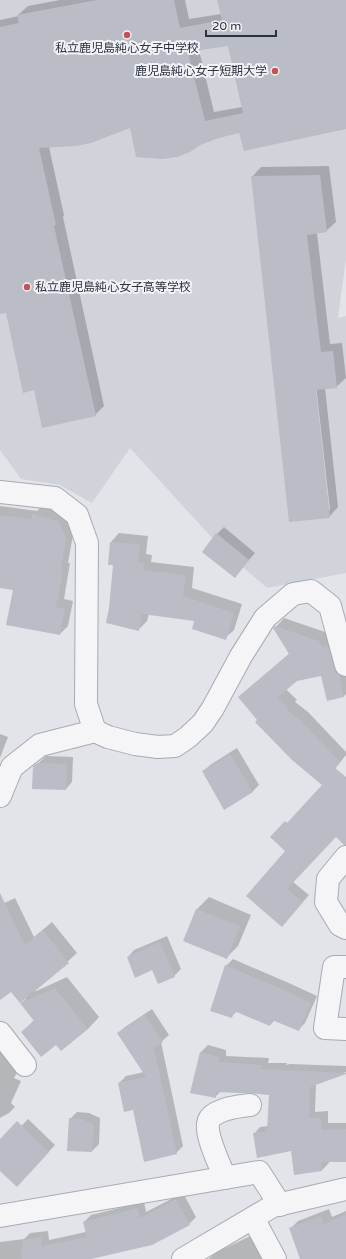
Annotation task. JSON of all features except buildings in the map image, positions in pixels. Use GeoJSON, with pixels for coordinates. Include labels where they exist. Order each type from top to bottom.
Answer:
{"type":"FeatureCollection","features":[{"type":"Feature","properties":{"kind":"street"},"geometry":{"type":"LineString","coordinates":[[0,492],[55,498],[77,515],[87,543],[86,704],[95,732]]}},
{"type":"Feature","properties":{"kind":"street"},"geometry":{"type":"LineString","coordinates":[[0,796],[12,767],[40,745],[95,732],[135,744],[158,747],[175,746],[188,737],[203,723],[241,656],[265,618],[293,594],[311,591],[330,606],[346,665]]}},
{"type":"Feature","properties":{"kind":"street"},"geometry":{"type":"LineString","coordinates":[[346,857],[328,879],[326,902],[340,925],[346,928]]}},
{"type":"Feature","properties":{"kind":"street"},"geometry":{"type":"LineString","coordinates":[[346,967],[334,967],[325,1028],[346,1029]]}},
{"type":"Feature","properties":{"kind":"street"},"geometry":{"type":"LineString","coordinates":[[0,1033],[25,1065]]}},
{"type":"Feature","properties":{"kind":"street"},"geometry":{"type":"LineString","coordinates":[[225,1178],[209,1136],[208,1124],[213,1115],[236,1106],[250,1105]]}},
{"type":"Feature","properties":{"kind":"street"},"geometry":{"type":"LineString","coordinates":[[0,1216],[259,1172],[280,1205]]}},
{"type":"Feature","properties":{"kind":"street"},"geometry":{"type":"LineString","coordinates":[[183,1259],[273,1206],[346,1189]]}},
{"type":"Feature","properties":{"kind":"street"},"geometry":{"type":"LineString","coordinates":[[253,1218],[275,1259]]}},
{"type":"Feature","properties":{"kind":"shaded area"},"geometry":{"type":"Polygon","coordinates":[[[0,0],[346,0],[346,258],[338,318],[346,316],[346,573],[267,588],[223,550],[130,448],[92,503],[60,485],[21,479],[0,450],[0,0]]]}},
{"type":"Feature","properties":{"kind":"place","name":"私立鹿児島純心女子中学校"},"geometry":{"type":"Point","coordinates":[127,35]}},
{"type":"Feature","properties":{"kind":"place","name":"鹿児島純心女子短期大学"},"geometry":{"type":"Point","coordinates":[275,71]}},
{"type":"Feature","properties":{"kind":"place","name":"私立鹿児島純心女子高等学校"},"geometry":{"type":"Point","coordinates":[27,287]}}]}
